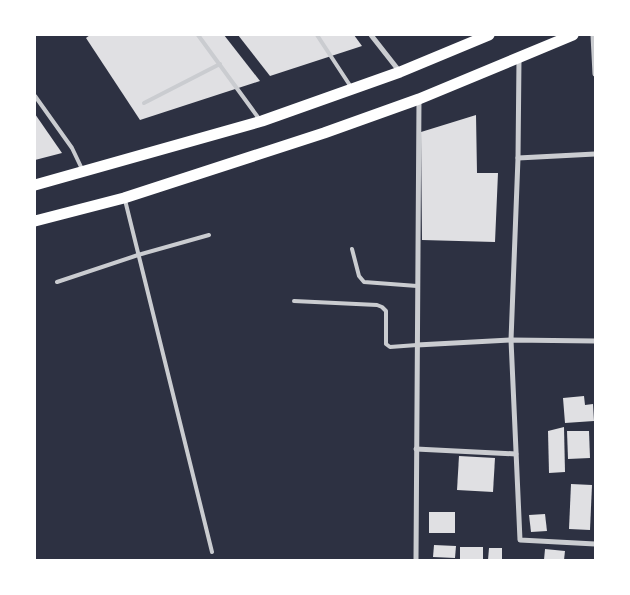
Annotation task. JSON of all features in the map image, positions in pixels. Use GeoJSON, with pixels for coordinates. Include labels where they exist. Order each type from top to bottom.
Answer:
{"type":"FeatureCollection","features":[{"type":"Feature","properties":{"kind":"main road"},"geometry":{"type":"LineString","coordinates":[[35,185],[262,121],[400,72],[488,35]]}},
{"type":"Feature","properties":{"kind":"main road"},"geometry":{"type":"LineString","coordinates":[[35,221],[124,198],[324,133],[419,100],[573,35]]}},
{"type":"Feature","properties":{"kind":"street"},"geometry":{"type":"LineString","coordinates":[[371,35],[400,72]]}},
{"type":"Feature","properties":{"kind":"street"},"geometry":{"type":"LineString","coordinates":[[593,35],[595,74]]}},
{"type":"Feature","properties":{"kind":"street"},"geometry":{"type":"LineString","coordinates":[[519,58],[518,158],[511,340],[520,540],[595,544]]}},
{"type":"Feature","properties":{"kind":"street"},"geometry":{"type":"LineString","coordinates":[[416,560],[419,100]]}},
{"type":"Feature","properties":{"kind":"street"},"geometry":{"type":"LineString","coordinates":[[518,158],[595,154]]}},
{"type":"Feature","properties":{"kind":"street"},"geometry":{"type":"LineString","coordinates":[[417,345],[511,340],[595,341]]}},
{"type":"Feature","properties":{"kind":"street"},"geometry":{"type":"LineString","coordinates":[[416,449],[516,454]]}},
{"type":"Feature","properties":{"kind":"lane"},"geometry":{"type":"LineString","coordinates":[[198,35],[262,121]]}},
{"type":"Feature","properties":{"kind":"lane"},"geometry":{"type":"LineString","coordinates":[[316,35],[352,90]]}},
{"type":"Feature","properties":{"kind":"lane"},"geometry":{"type":"LineString","coordinates":[[144,103],[220,64]]}},
{"type":"Feature","properties":{"kind":"lane"},"geometry":{"type":"LineString","coordinates":[[35,96],[72,148],[82,172]]}},
{"type":"Feature","properties":{"kind":"lane"},"geometry":{"type":"LineString","coordinates":[[124,198],[212,552]]}},
{"type":"Feature","properties":{"kind":"lane"},"geometry":{"type":"LineString","coordinates":[[57,282],[138,255],[209,235]]}},
{"type":"Feature","properties":{"kind":"lane"},"geometry":{"type":"LineString","coordinates":[[352,249],[358,276],[364,282],[418,286]]}},
{"type":"Feature","properties":{"kind":"lane"},"geometry":{"type":"LineString","coordinates":[[294,301],[377,304],[386,311],[387,346],[417,345]]}},
{"type":"Feature","properties":{"kind":"building"},"geometry":{"type":"Polygon","coordinates":[[[90,35],[224,35],[260,81],[140,120],[86,38],[90,35]]]}},
{"type":"Feature","properties":{"kind":"building"},"geometry":{"type":"Polygon","coordinates":[[[238,35],[354,35],[362,46],[270,76],[238,35]]]}},
{"type":"Feature","properties":{"kind":"building"},"geometry":{"type":"Polygon","coordinates":[[[35,114],[62,153],[35,160],[35,114]]]}},
{"type":"Feature","properties":{"kind":"building"},"geometry":{"type":"Polygon","coordinates":[[[476,115],[477,173],[498,173],[495,242],[422,240],[421,132],[476,115]]]}},
{"type":"Feature","properties":{"kind":"building"},"geometry":{"type":"Polygon","coordinates":[[[584,396],[585,405],[593,404],[594,421],[565,423],[563,398],[584,396]]]}},
{"type":"Feature","properties":{"kind":"building"},"geometry":{"type":"Polygon","coordinates":[[[564,427],[565,472],[549,473],[548,431],[564,427]]]}},
{"type":"Feature","properties":{"kind":"building"},"geometry":{"type":"Polygon","coordinates":[[[567,431],[589,431],[590,458],[568,459],[567,431]]]}},
{"type":"Feature","properties":{"kind":"building"},"geometry":{"type":"Polygon","coordinates":[[[459,456],[495,458],[493,492],[457,490],[459,456]]]}},
{"type":"Feature","properties":{"kind":"building"},"geometry":{"type":"Polygon","coordinates":[[[571,484],[592,485],[590,530],[569,529],[571,484]]]}},
{"type":"Feature","properties":{"kind":"building"},"geometry":{"type":"Polygon","coordinates":[[[429,512],[455,512],[455,533],[429,533],[429,512]]]}},
{"type":"Feature","properties":{"kind":"building"},"geometry":{"type":"Polygon","coordinates":[[[545,514],[547,531],[531,532],[529,515],[545,514]]]}},
{"type":"Feature","properties":{"kind":"building"},"geometry":{"type":"Polygon","coordinates":[[[434,545],[456,546],[455,558],[433,557],[434,545]]]}},
{"type":"Feature","properties":{"kind":"building"},"geometry":{"type":"Polygon","coordinates":[[[460,547],[483,547],[483,560],[460,560],[460,547]]]}},
{"type":"Feature","properties":{"kind":"building"},"geometry":{"type":"Polygon","coordinates":[[[489,548],[502,548],[502,560],[488,560],[489,548]]]}},
{"type":"Feature","properties":{"kind":"building"},"geometry":{"type":"Polygon","coordinates":[[[545,549],[565,551],[564,560],[544,560],[545,549]]]}}]}
